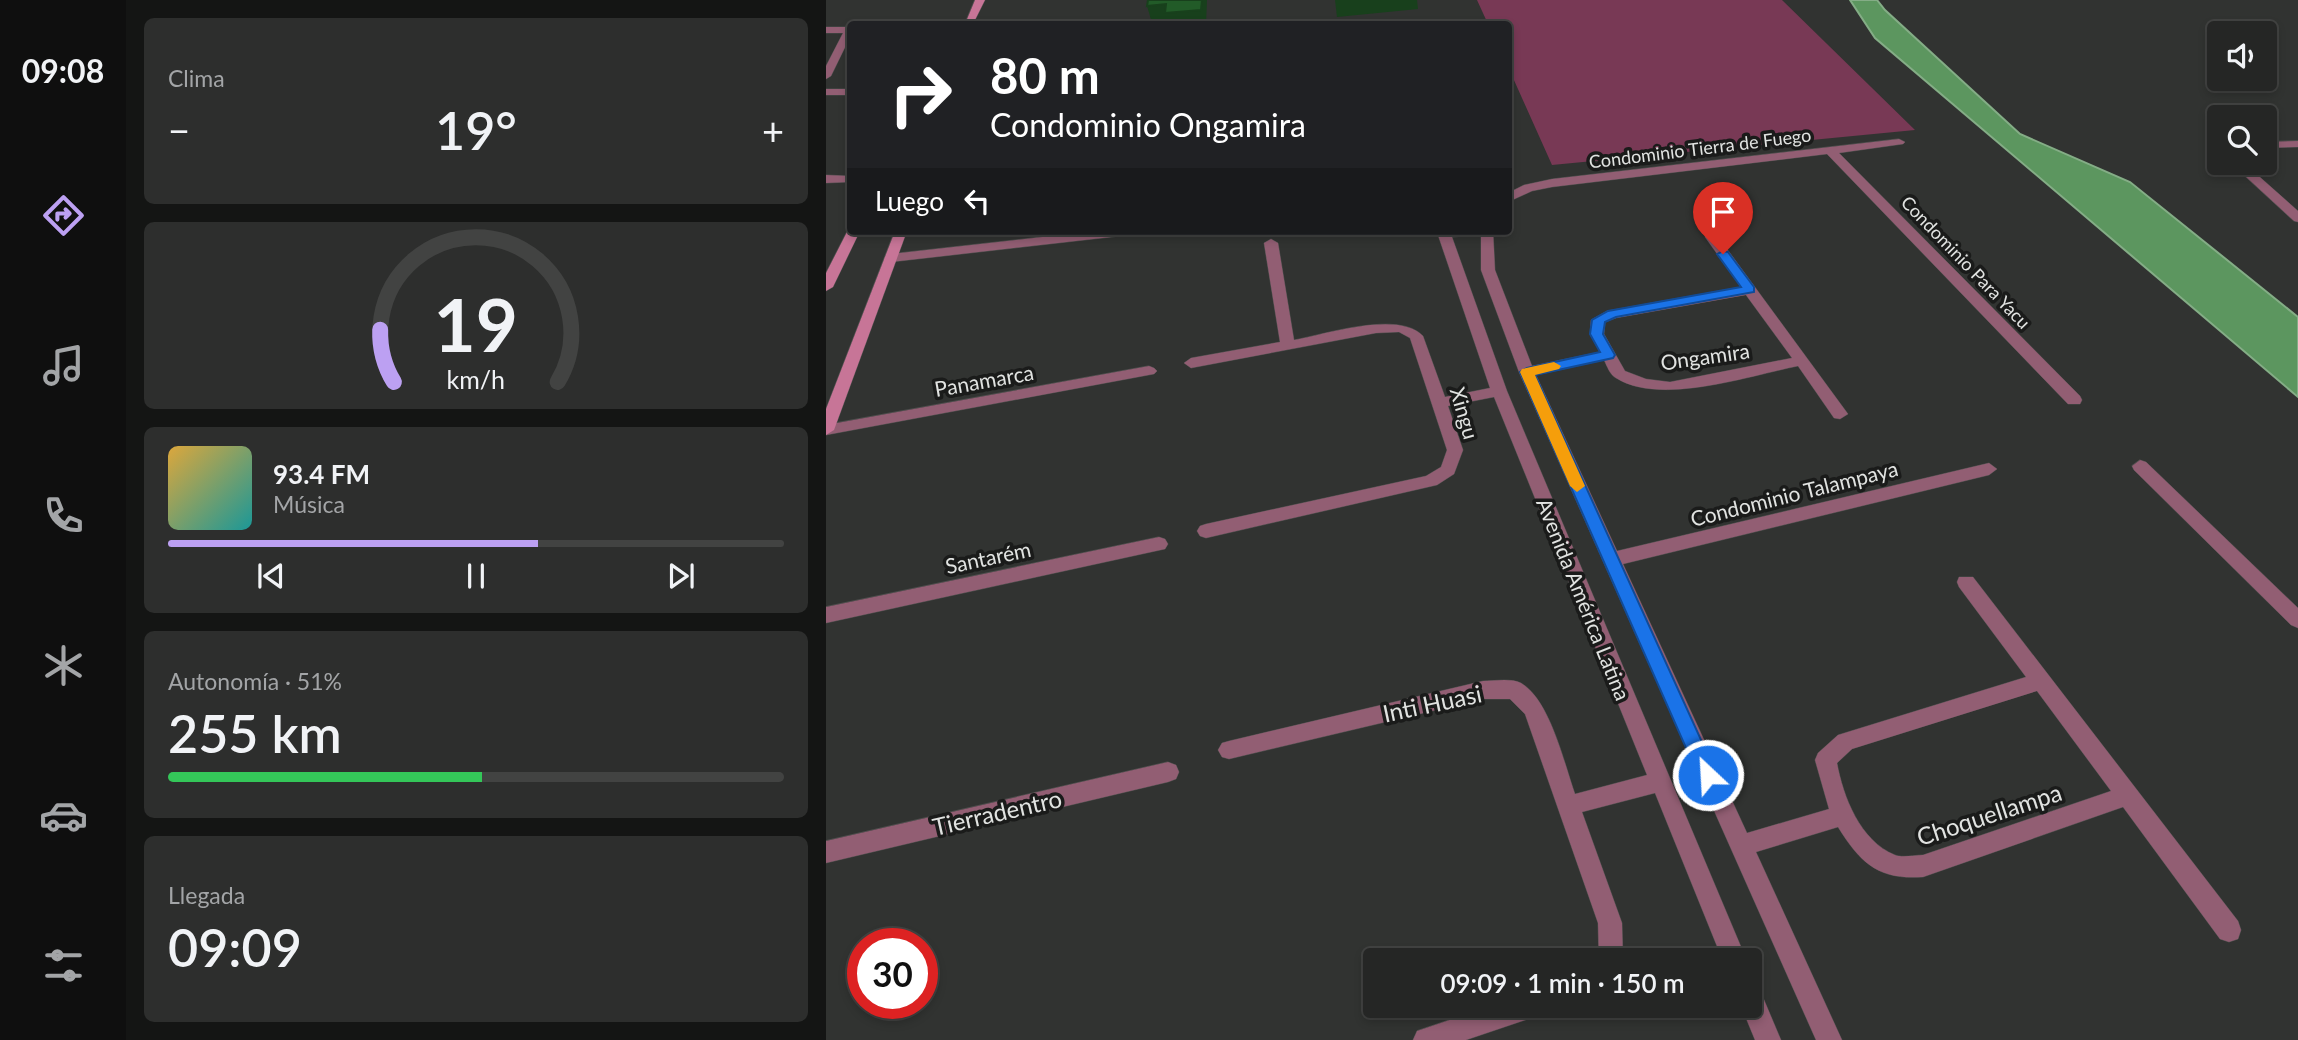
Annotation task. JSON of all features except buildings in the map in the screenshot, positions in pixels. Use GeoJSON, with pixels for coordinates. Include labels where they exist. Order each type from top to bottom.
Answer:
{"type":"FeatureCollection","features":[{"type":"Feature","properties":{"kind":"main road"},"geometry":{"type":"LineString","coordinates":[[970,21],[981,0]]}},
{"type":"Feature","properties":{"kind":"main road"},"geometry":{"type":"LineString","coordinates":[[826,287],[852,235]]}},
{"type":"Feature","properties":{"kind":"main road"},"geometry":{"type":"LineString","coordinates":[[826,430],[900,235]]}},
{"type":"Feature","properties":{"kind":"street"},"geometry":{"type":"LineString","coordinates":[[826,30],[847,30]]}},
{"type":"Feature","properties":{"kind":"street"},"geometry":{"type":"LineString","coordinates":[[826,76],[847,36]]}},
{"type":"Feature","properties":{"kind":"street"},"geometry":{"type":"LineString","coordinates":[[826,92],[847,92]]}},
{"type":"Feature","properties":{"kind":"street","name":"Condominio Tierra de Fuego"},"geometry":{"type":"LineString","coordinates":[[1512,196],[1528,188],[1552,183],[1899,142]]}},
{"type":"Feature","properties":{"kind":"street"},"geometry":{"type":"LineString","coordinates":[[2277,145],[2298,144]]}},
{"type":"Feature","properties":{"kind":"street","name":"Condominio Para Yacu"},"geometry":{"type":"LineString","coordinates":[[1830,151],[2074,400]]}},
{"type":"Feature","properties":{"kind":"street"},"geometry":{"type":"LineString","coordinates":[[2251,175],[2298,218]]}},
{"type":"Feature","properties":{"kind":"street"},"geometry":{"type":"LineString","coordinates":[[826,179],[847,179]]}},
{"type":"Feature","properties":{"kind":"street"},"geometry":{"type":"LineString","coordinates":[[891,258],[1094,235]]}},
{"type":"Feature","properties":{"kind":"street","name":"Avenida América Latina"},"geometry":{"type":"LineString","coordinates":[[1442,235],[1499,391],[1729,948]]}},
{"type":"Feature","properties":{"kind":"street","name":"Avenida América Latina"},"geometry":{"type":"LineString","coordinates":[[1487,235],[1488,270],[1527,372],[1829,1040]]}},
{"type":"Feature","properties":{"kind":"street","name":"Ongamira"},"geometry":{"type":"LineString","coordinates":[[1710,237],[1840,414]]}},
{"type":"Feature","properties":{"kind":"street"},"geometry":{"type":"LineString","coordinates":[[1271,243],[1289,345]]}},
{"type":"Feature","properties":{"kind":"street","name":"Ongamira"},"geometry":{"type":"LineString","coordinates":[[1749,290],[1612,314],[1598,320],[1597,334],[1619,374],[1643,384],[1670,387],[1801,361]]}},
{"type":"Feature","properties":{"kind":"street","name":"Xingu"},"geometry":{"type":"LineString","coordinates":[[1191,363],[1376,329],[1402,328],[1416,336],[1455,450],[1448,470],[1431,481],[1206,531]]}},
{"type":"Feature","properties":{"kind":"street"},"geometry":{"type":"LineString","coordinates":[[1527,372],[1608,355]]}},
{"type":"Feature","properties":{"kind":"street","name":"Panamarca"},"geometry":{"type":"LineString","coordinates":[[826,430],[1149,371]]}},
{"type":"Feature","properties":{"kind":"street"},"geometry":{"type":"LineString","coordinates":[[1439,403],[1499,391]]}},
{"type":"Feature","properties":{"kind":"street"},"geometry":{"type":"LineString","coordinates":[[2140,466],[2298,620]]}},
{"type":"Feature","properties":{"kind":"street","name":"Condominio Talampaya"},"geometry":{"type":"LineString","coordinates":[[1611,560],[1989,468]]}},
{"type":"Feature","properties":{"kind":"street","name":"Santarém"},"geometry":{"type":"LineString","coordinates":[[826,615],[1159,544]]}},
{"type":"Feature","properties":{"kind":"street"},"geometry":{"type":"LineString","coordinates":[[1966,582],[2229,930]]}},
{"type":"Feature","properties":{"kind":"street","name":"Choquellampa"},"geometry":{"type":"LineString","coordinates":[[2040,681],[1844,742],[1826,760],[1829,785],[1859,842],[1893,867],[1923,866],[2127,796]]}},
{"type":"Feature","properties":{"kind":"street","name":"Inti Huasi"},"geometry":{"type":"LineString","coordinates":[[1229,750],[1483,690],[1515,690],[1534,709],[1610,923],[1611,948]]}},
{"type":"Feature","properties":{"kind":"street","name":"Tierradentro"},"geometry":{"type":"LineString","coordinates":[[826,852],[1168,772]]}},
{"type":"Feature","properties":{"kind":"street"},"geometry":{"type":"LineString","coordinates":[[1567,806],[1659,782]]}},
{"type":"Feature","properties":{"kind":"street"},"geometry":{"type":"LineString","coordinates":[[1740,846],[1844,815]]}},
{"type":"Feature","properties":{"kind":"street"},"geometry":{"type":"LineString","coordinates":[[1426,1040],[1494,1018]]}},
{"type":"Feature","properties":{"kind":"street"},"geometry":{"type":"LineString","coordinates":[[1759,1018],[1768,1040]]}},
{"type":"Feature","properties":{"kind":"shaded area"},"geometry":{"type":"Polygon","coordinates":[[[1477,0],[1782,0],[1915,130],[1552,165],[1512,76],[1512,21],[1487,21],[1477,0]]]}},
{"type":"Feature","properties":{"kind":"shaded area"},"geometry":{"type":"Polygon","coordinates":[[[1850,0],[1877,0],[2020,134],[2130,182],[2298,317],[2298,397],[1875,38],[1850,0]]]}},
{"type":"Feature","properties":{"kind":"slow traffic"},"geometry":{"type":"LineString","coordinates":[[1554,366],[1527,372],[1577,486]]}},
{"type":"Feature","properties":{"kind":"route"},"geometry":{"type":"LineString","coordinates":[[1708,775],[1527,372],[1608,355],[1597,334],[1598,320],[1612,314],[1749,290],[1723,254]]}}]}
